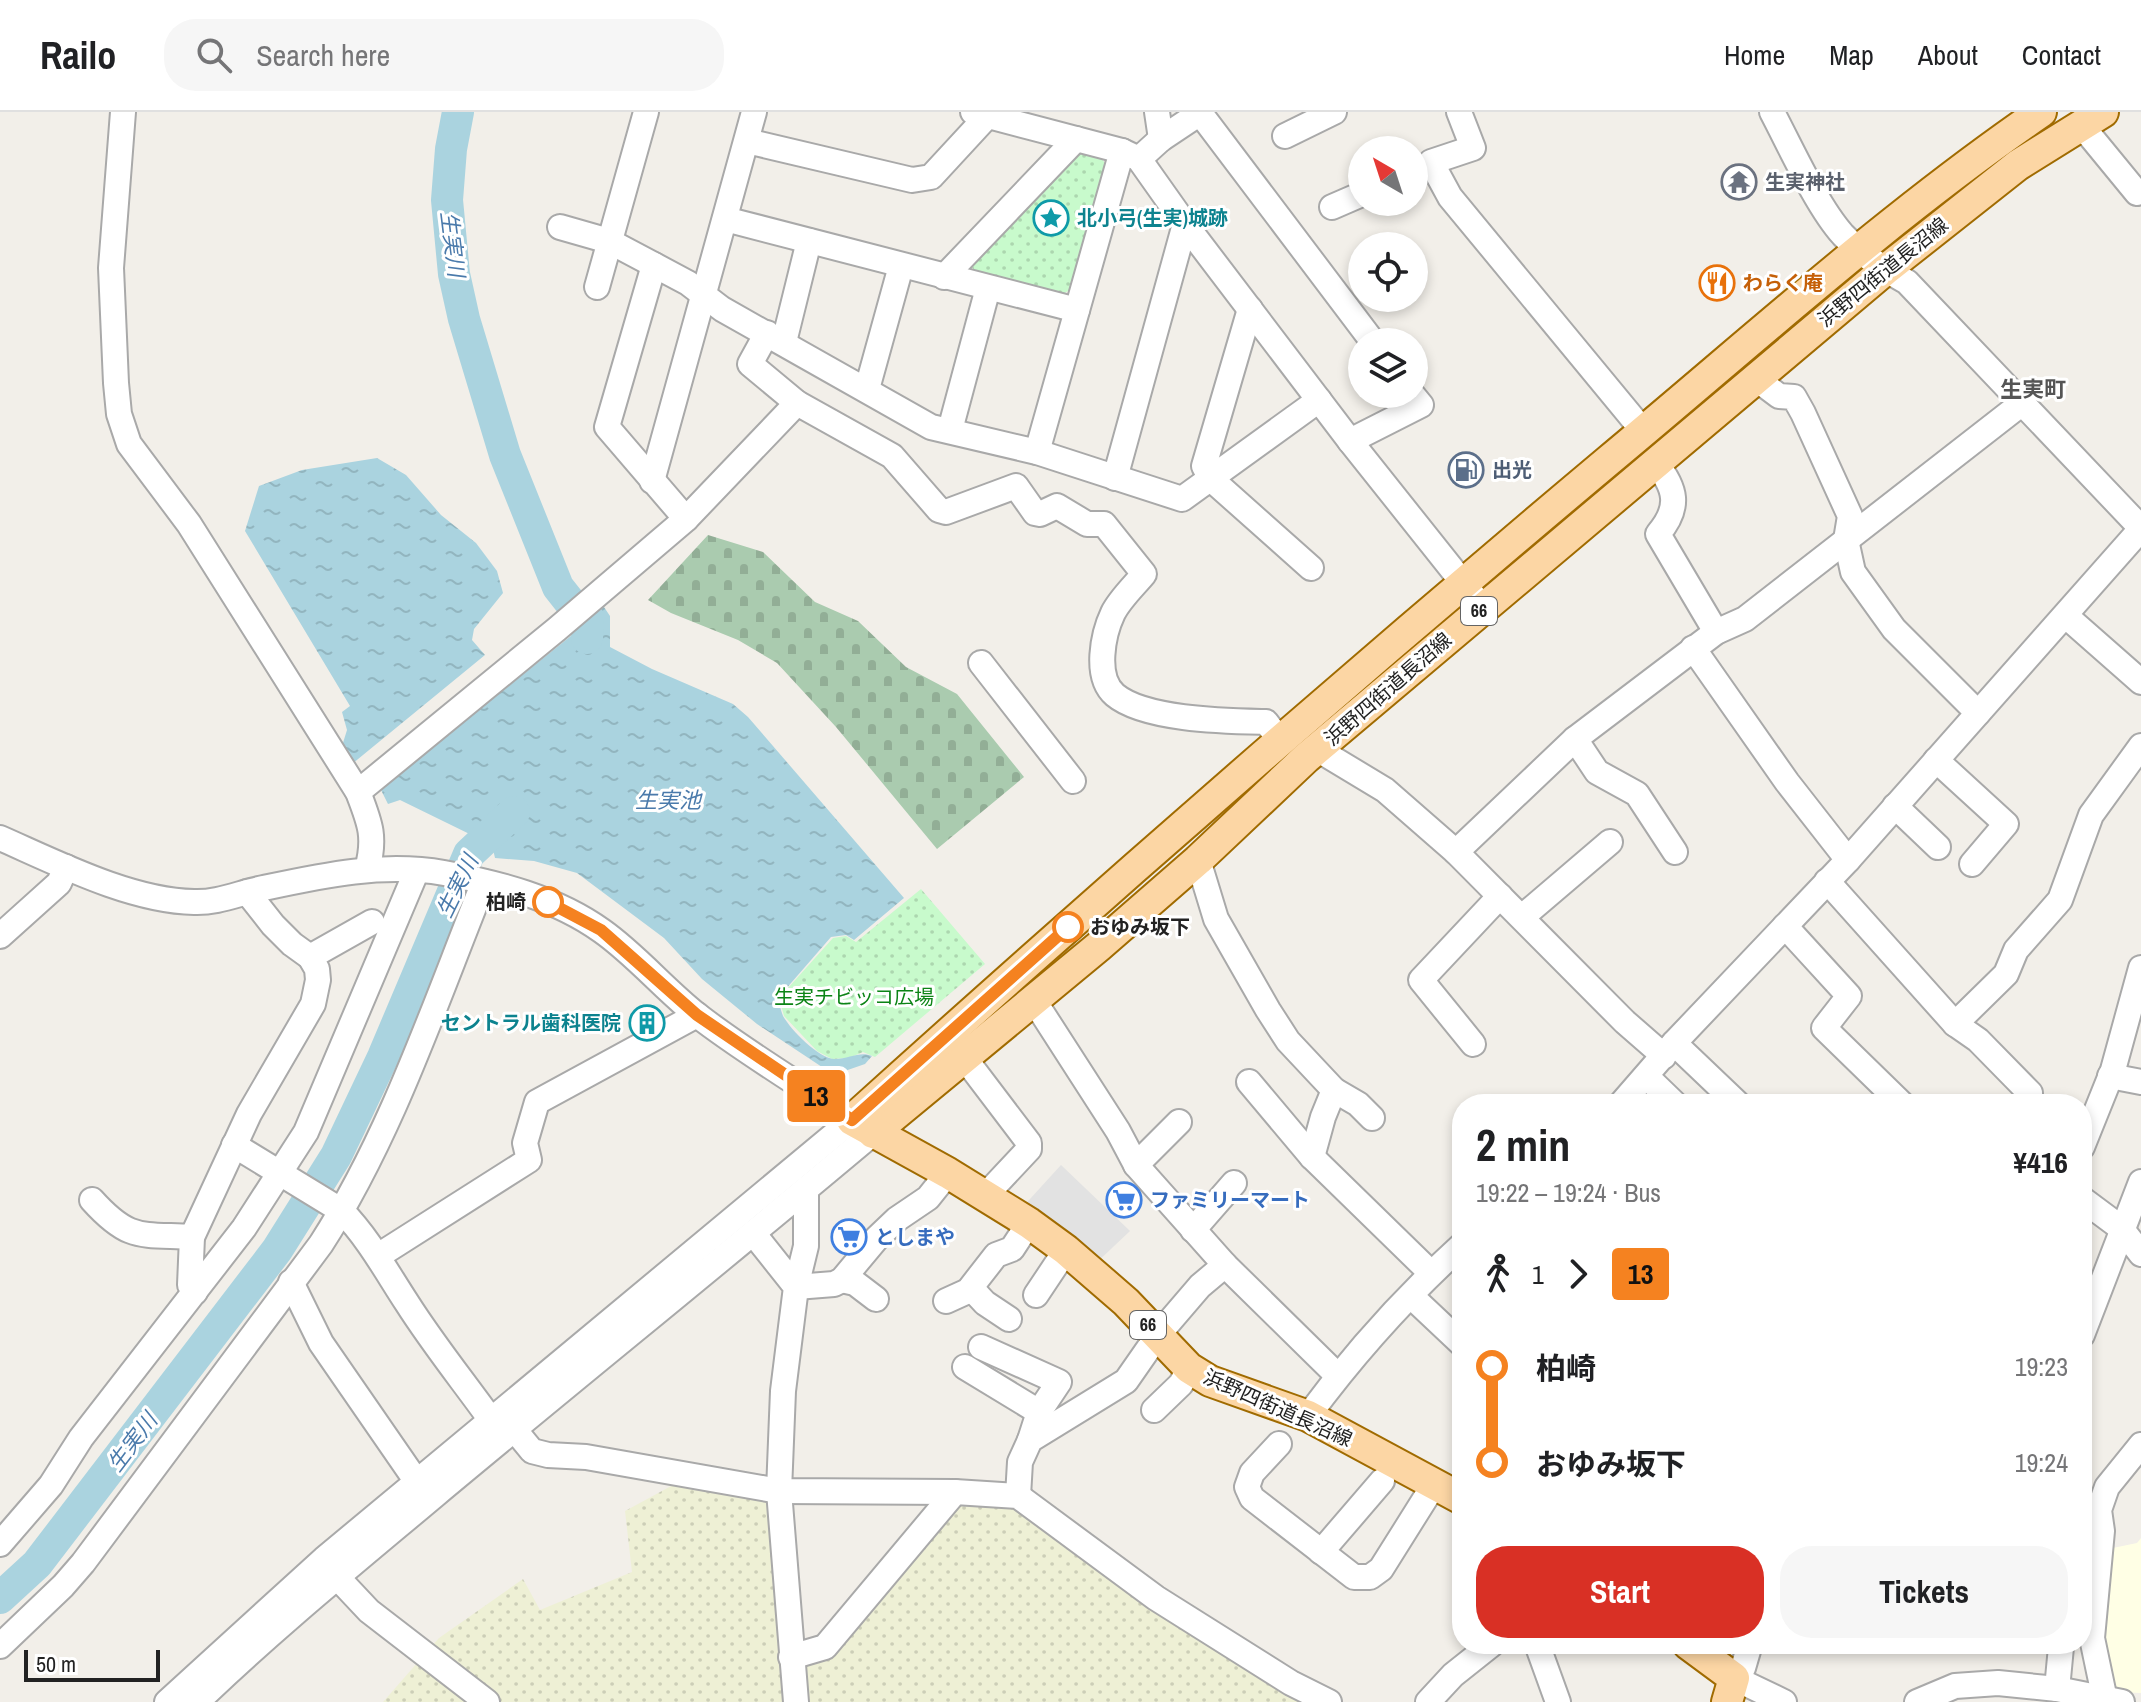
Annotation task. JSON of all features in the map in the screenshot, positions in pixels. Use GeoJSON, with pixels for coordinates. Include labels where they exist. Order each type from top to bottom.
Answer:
{"type":"FeatureCollection","features":[{"type":"Feature","properties":{"kind":"main road","name":"浜野四街道長沼線"},"geometry":{"type":"LineString","coordinates":[[862,1126],[1280,740],[1861,249],[1944,181],[2041,112]]}},
{"type":"Feature","properties":{"kind":"main road","name":"浜野四街道長沼線"},"geometry":{"type":"LineString","coordinates":[[862,1126],[963,1056],[1098,947],[1198,860],[1317,749],[1885,270],[2018,165],[2092,119]]}},
{"type":"Feature","properties":{"kind":"main road","name":"浜野四街道長沼線"},"geometry":{"type":"LineString","coordinates":[[862,1126],[948,1173],[1066,1250],[1126,1302],[1189,1368],[1210,1381],[1308,1416],[1452,1493]]}},
{"type":"Feature","properties":{"kind":"main road"},"geometry":{"type":"LineString","coordinates":[[1698,1654],[1737,1694]]}},
{"type":"Feature","properties":{"kind":"street"},"geometry":{"type":"LineString","coordinates":[[123,112],[111,268],[116,383],[123,431],[129,444],[189,524],[358,792],[372,826],[372,850],[367,870]]}},
{"type":"Feature","properties":{"kind":"street"},"geometry":{"type":"LineString","coordinates":[[597,287],[646,112]]}},
{"type":"Feature","properties":{"kind":"street"},"geometry":{"type":"LineString","coordinates":[[652,481],[754,112]]}},
{"type":"Feature","properties":{"kind":"street"},"geometry":{"type":"LineString","coordinates":[[1157,112],[1161,139]]}},
{"type":"Feature","properties":{"kind":"street"},"geometry":{"type":"LineString","coordinates":[[1285,136],[1334,112]]}},
{"type":"Feature","properties":{"kind":"street"},"geometry":{"type":"LineString","coordinates":[[1428,164],[1473,148],[1459,112]]}},
{"type":"Feature","properties":{"kind":"street"},"geometry":{"type":"LineString","coordinates":[[1631,1094],[1848,860],[2141,529],[1907,282],[1885,270],[1845,236],[1831,219],[1772,112]]}},
{"type":"Feature","properties":{"kind":"street"},"geometry":{"type":"LineString","coordinates":[[747,141],[912,180],[931,177],[984,113],[1130,155],[1483,608]]}},
{"type":"Feature","properties":{"kind":"street"},"geometry":{"type":"LineString","coordinates":[[809,241],[776,337],[750,364],[797,403],[892,456],[939,510],[946,512],[1016,486],[1130,155],[1200,113],[1362,328]]}},
{"type":"Feature","properties":{"kind":"street"},"geometry":{"type":"LineString","coordinates":[[2092,119],[2137,193]]}},
{"type":"Feature","properties":{"kind":"street"},"geometry":{"type":"LineString","coordinates":[[944,277],[1076,139]]}},
{"type":"Feature","properties":{"kind":"street"},"geometry":{"type":"LineString","coordinates":[[1428,172],[1644,432]]}},
{"type":"Feature","properties":{"kind":"street"},"geometry":{"type":"LineString","coordinates":[[1332,207],[1348,200]]}},
{"type":"Feature","properties":{"kind":"street"},"geometry":{"type":"LineString","coordinates":[[725,219],[1077,310]]}},
{"type":"Feature","properties":{"kind":"street"},"geometry":{"type":"LineString","coordinates":[[1115,478],[1185,224]]}},
{"type":"Feature","properties":{"kind":"street"},"geometry":{"type":"LineString","coordinates":[[560,227],[609,241],[688,283],[722,309],[931,427],[1030,451],[1182,499],[1319,400]]}},
{"type":"Feature","properties":{"kind":"street"},"geometry":{"type":"LineString","coordinates":[[654,265],[607,427],[686,519]]}},
{"type":"Feature","properties":{"kind":"street"},"geometry":{"type":"LineString","coordinates":[[867,389],[901,266]]}},
{"type":"Feature","properties":{"kind":"street"},"geometry":{"type":"LineString","coordinates":[[950,430],[988,288]]}},
{"type":"Feature","properties":{"kind":"street"},"geometry":{"type":"LineString","coordinates":[[1250,309],[1204,466],[1211,479],[1311,568]]}},
{"type":"Feature","properties":{"kind":"street"},"geometry":{"type":"LineString","coordinates":[[1755,378],[1779,396],[1794,397],[1850,516],[1846,540],[1853,572],[1894,629],[1978,713]]}},
{"type":"Feature","properties":{"kind":"street"},"geometry":{"type":"LineString","coordinates":[[358,792],[686,519],[797,403]]}},
{"type":"Feature","properties":{"kind":"street"},"geometry":{"type":"LineString","coordinates":[[1456,852],[1575,739],[1693,648],[1716,632],[1745,619],[2021,404]]}},
{"type":"Feature","properties":{"kind":"street"},"geometry":{"type":"LineString","coordinates":[[1350,441],[1415,408]]}},
{"type":"Feature","properties":{"kind":"street"},"geometry":{"type":"LineString","coordinates":[[1655,462],[1669,479],[1674,495],[1670,520],[1658,534],[1716,632]]}},
{"type":"Feature","properties":{"kind":"street"},"geometry":{"type":"LineString","coordinates":[[1016,486],[1035,513],[1040,514],[1057,506],[1087,524],[1104,524],[1144,574],[1114,611],[1104,643],[1105,676],[1116,696],[1129,703],[1180,717],[1266,722],[1280,740]]}},
{"type":"Feature","properties":{"kind":"street"},"geometry":{"type":"LineString","coordinates":[[2066,616],[2141,682]]}},
{"type":"Feature","properties":{"kind":"street"},"geometry":{"type":"LineString","coordinates":[[1693,648],[1787,782],[1848,860]]}},
{"type":"Feature","properties":{"kind":"street"},"geometry":{"type":"LineString","coordinates":[[981,663],[1073,781]]}},
{"type":"Feature","properties":{"kind":"street"},"geometry":{"type":"LineString","coordinates":[[1575,739],[1597,772],[1637,794],[1675,852]]}},
{"type":"Feature","properties":{"kind":"street"},"geometry":{"type":"LineString","coordinates":[[1955,1024],[2006,974],[2016,950],[2060,900],[2091,815],[2141,746]]}},
{"type":"Feature","properties":{"kind":"street"},"geometry":{"type":"LineString","coordinates":[[1317,749],[1385,790],[1456,852],[1625,1022],[1669,1050],[1725,1094]]}},
{"type":"Feature","properties":{"kind":"street"},"geometry":{"type":"LineString","coordinates":[[1936,760],[2006,824],[1972,864]]}},
{"type":"Feature","properties":{"kind":"street"},"geometry":{"type":"LineString","coordinates":[[1895,806],[1938,847]]}},
{"type":"Feature","properties":{"kind":"street"},"geometry":{"type":"LineString","coordinates":[[0,838],[121,887],[180,901],[222,899],[347,871],[367,870],[417,870],[484,882],[543,900],[601,930],[697,1015],[862,1126]]}},
{"type":"Feature","properties":{"kind":"street"},"geometry":{"type":"LineString","coordinates":[[1522,917],[1610,842]]}},
{"type":"Feature","properties":{"kind":"street"},"geometry":{"type":"LineString","coordinates":[[1198,860],[1216,919],[1288,1041],[1334,1090],[1358,1104],[1372,1118]]}},
{"type":"Feature","properties":{"kind":"street"},"geometry":{"type":"LineString","coordinates":[[0,936],[59,883],[66,867]]}},
{"type":"Feature","properties":{"kind":"street"},"geometry":{"type":"LineString","coordinates":[[0,1544],[51,1485],[81,1438],[244,1228],[282,1172],[306,1132],[417,870]]}},
{"type":"Feature","properties":{"kind":"street"},"geometry":{"type":"LineString","coordinates":[[1827,881],[1955,1024],[1978,1040],[2030,1094]]}},
{"type":"Feature","properties":{"kind":"street"},"geometry":{"type":"LineString","coordinates":[[0,1646],[83,1563],[321,1244],[342,1211],[374,1153],[484,882]]}},
{"type":"Feature","properties":{"kind":"street"},"geometry":{"type":"LineString","coordinates":[[195,1292],[190,1285],[192,1237],[249,1114],[313,1004],[318,980],[317,969],[310,957],[273,925],[247,892]]}},
{"type":"Feature","properties":{"kind":"street"},"geometry":{"type":"LineString","coordinates":[[1473,1044],[1421,980],[1500,896]]}},
{"type":"Feature","properties":{"kind":"street"},"geometry":{"type":"LineString","coordinates":[[310,957],[372,922]]}},
{"type":"Feature","properties":{"kind":"street"},"geometry":{"type":"LineString","coordinates":[[1785,926],[1849,996],[1824,1028],[1892,1094]]}},
{"type":"Feature","properties":{"kind":"street"},"geometry":{"type":"LineString","coordinates":[[2092,1122],[2110,1076],[2141,968]]}},
{"type":"Feature","properties":{"kind":"street"},"geometry":{"type":"LineString","coordinates":[[1033,999],[1118,1131],[1136,1165],[1225,1265],[1338,1376]]}},
{"type":"Feature","properties":{"kind":"street"},"geometry":{"type":"LineString","coordinates":[[378,1256],[529,1160],[525,1143],[537,1102],[697,1015]]}},
{"type":"Feature","properties":{"kind":"street"},"geometry":{"type":"LineString","coordinates":[[963,1056],[1029,1143],[1029,1149],[984,1197]]}},
{"type":"Feature","properties":{"kind":"street"},"geometry":{"type":"LineString","coordinates":[[2110,1076],[2141,1082]]}},
{"type":"Feature","properties":{"kind":"street"},"geometry":{"type":"LineString","coordinates":[[1647,1077],[1665,1094]]}},
{"type":"Feature","properties":{"kind":"street"},"geometry":{"type":"LineString","coordinates":[[1249,1082],[1312,1157],[1431,1273]]}},
{"type":"Feature","properties":{"kind":"street"},"geometry":{"type":"LineString","coordinates":[[1312,1157],[1334,1090]]}},
{"type":"Feature","properties":{"kind":"street"},"geometry":{"type":"LineString","coordinates":[[1136,1165],[1179,1122]]}},
{"type":"Feature","properties":{"kind":"street"},"geometry":{"type":"LineString","coordinates":[[197,1702],[241,1659],[337,1577],[806,1189],[862,1126]]}},
{"type":"Feature","properties":{"kind":"street"},"geometry":{"type":"LineString","coordinates":[[167,1702],[313,1569],[491,1420],[862,1126]]}},
{"type":"Feature","properties":{"kind":"street"},"geometry":{"type":"LineString","coordinates":[[234,1145],[342,1211],[378,1256],[407,1304],[491,1420]]}},
{"type":"Feature","properties":{"kind":"street"},"geometry":{"type":"LineString","coordinates":[[796,1287],[834,1284],[842,1280],[877,1238],[897,1219],[928,1198],[948,1173]]}},
{"type":"Feature","properties":{"kind":"street"},"geometry":{"type":"LineString","coordinates":[[2092,1308],[2141,1182]]}},
{"type":"Feature","properties":{"kind":"street"},"geometry":{"type":"LineString","coordinates":[[1193,1230],[1234,1183]]}},
{"type":"Feature","properties":{"kind":"street"},"geometry":{"type":"LineString","coordinates":[[796,1702],[779,1491],[783,1391],[796,1287],[806,1246],[806,1189]]}},
{"type":"Feature","properties":{"kind":"street"},"geometry":{"type":"LineString","coordinates":[[92,1200],[113,1223],[129,1232],[192,1237]]}},
{"type":"Feature","properties":{"kind":"street"},"geometry":{"type":"LineString","coordinates":[[2092,1206],[2121,1228],[2141,1254]]}},
{"type":"Feature","properties":{"kind":"street"},"geometry":{"type":"LineString","coordinates":[[946,1301],[971,1288],[996,1255],[1012,1249],[1029,1223]]}},
{"type":"Feature","properties":{"kind":"street"},"geometry":{"type":"LineString","coordinates":[[753,1233],[796,1287]]}},
{"type":"Feature","properties":{"kind":"street"},"geometry":{"type":"LineString","coordinates":[[1036,1295],[1066,1250]]}},
{"type":"Feature","properties":{"kind":"street"},"geometry":{"type":"LineString","coordinates":[[1308,1416],[1338,1376],[1452,1254]]}},
{"type":"Feature","properties":{"kind":"street"},"geometry":{"type":"LineString","coordinates":[[1030,1440],[1126,1381],[1158,1335],[1200,1286],[1225,1265]]}},
{"type":"Feature","properties":{"kind":"street"},"geometry":{"type":"LineString","coordinates":[[842,1280],[855,1283],[876,1299]]}},
{"type":"Feature","properties":{"kind":"street"},"geometry":{"type":"LineString","coordinates":[[291,1282],[321,1343],[417,1482]]}},
{"type":"Feature","properties":{"kind":"street"},"geometry":{"type":"LineString","coordinates":[[971,1288],[985,1303],[1009,1319]]}},
{"type":"Feature","properties":{"kind":"street"},"geometry":{"type":"LineString","coordinates":[[1411,1296],[1452,1335]]}},
{"type":"Feature","properties":{"kind":"street"},"geometry":{"type":"LineString","coordinates":[[981,1347],[1059,1382],[1039,1412],[1020,1462],[1018,1496]]}},
{"type":"Feature","properties":{"kind":"street"},"geometry":{"type":"LineString","coordinates":[[965,1367],[1039,1412]]}},
{"type":"Feature","properties":{"kind":"street"},"geometry":{"type":"LineString","coordinates":[[1154,1410],[1181,1384],[1189,1368]]}},
{"type":"Feature","properties":{"kind":"street"},"geometry":{"type":"LineString","coordinates":[[514,1429],[532,1451],[548,1455],[586,1457],[779,1491],[955,1492],[1018,1496],[1156,1598],[1291,1683],[1329,1702]]}},
{"type":"Feature","properties":{"kind":"street"},"geometry":{"type":"LineString","coordinates":[[1279,1444],[1252,1473],[1247,1487],[1252,1498],[1354,1577],[1370,1577],[1381,1569],[1435,1483]]}},
{"type":"Feature","properties":{"kind":"street"},"geometry":{"type":"LineString","coordinates":[[2092,1564],[2102,1531],[2099,1510],[2107,1487],[2138,1453]]}},
{"type":"Feature","properties":{"kind":"street"},"geometry":{"type":"LineString","coordinates":[[1321,1552],[1382,1481]]}},
{"type":"Feature","properties":{"kind":"street"},"geometry":{"type":"LineString","coordinates":[[791,1657],[825,1647],[955,1492]]}},
{"type":"Feature","properties":{"kind":"street"},"geometry":{"type":"LineString","coordinates":[[337,1577],[369,1611],[487,1702]]}},
{"type":"Feature","properties":{"kind":"street"},"geometry":{"type":"LineString","coordinates":[[1917,1702],[1955,1686],[1998,1683],[2045,1693],[2114,1701],[2092,1638]]}},
{"type":"Feature","properties":{"kind":"street"},"geometry":{"type":"LineString","coordinates":[[1428,1702],[1453,1675],[1479,1654]]}},
{"type":"Feature","properties":{"kind":"street"},"geometry":{"type":"LineString","coordinates":[[1541,1654],[1558,1702]]}},
{"type":"Feature","properties":{"kind":"street"},"geometry":{"type":"LineString","coordinates":[[1747,1654],[1737,1694],[1784,1702]]}},
{"type":"Feature","properties":{"kind":"street"},"geometry":{"type":"LineString","coordinates":[[2045,1693],[2059,1654]]}},
{"type":"Feature","properties":{"kind":"shaded area"},"geometry":{"type":"Polygon","coordinates":[[[1061,1165],[1130,1231],[1095,1264],[1020,1210],[1061,1165]]]}},
{"type":"Feature","properties":{"kind":"shaded area"},"geometry":{"type":"Polygon","coordinates":[[[686,1478],[770,1495],[786,1702],[383,1702],[439,1638],[523,1579],[540,1610],[632,1572],[625,1511],[686,1478]]]}},
{"type":"Feature","properties":{"kind":"shaded area"},"geometry":{"type":"Polygon","coordinates":[[[956,1503],[1023,1505],[1313,1702],[804,1702],[802,1659],[956,1503]]]}},
{"type":"Feature","properties":{"kind":"shaded area"},"geometry":{"type":"Polygon","coordinates":[[[2141,1538],[2141,1693],[2119,1692],[2107,1683],[2100,1613],[2108,1549],[2137,1543],[2141,1538]]]}},
{"type":"Feature","properties":{"kind":"green space"},"geometry":{"type":"Polygon","coordinates":[[[1081,153],[1102,159],[1107,166],[1071,289],[1057,298],[978,279],[969,261],[1070,157],[1081,153]]]}},
{"type":"Feature","properties":{"kind":"green space"},"geometry":{"type":"Polygon","coordinates":[[[1838,283],[1846,286],[1641,464],[1578,506],[1504,569],[1500,565],[1838,283]]]}},
{"type":"Feature","properties":{"kind":"green space"},"geometry":{"type":"Polygon","coordinates":[[[708,535],[763,552],[815,602],[858,621],[906,667],[957,694],[1024,777],[937,849],[836,727],[777,663],[738,640],[671,613],[648,600],[708,535]]]}},
{"type":"Feature","properties":{"kind":"green space","name":"生実チビッコ広場"},"geometry":{"type":"Polygon","coordinates":[[[921,889],[985,964],[875,1057],[863,1052],[849,1058],[832,1059],[817,1051],[784,1016],[779,998],[833,938],[846,936],[856,942],[921,889]]]}},
{"type":"Feature","properties":{"kind":"water"},"geometry":{"type":"Polygon","coordinates":[[[377,458],[406,475],[441,515],[476,543],[497,571],[503,593],[474,629],[472,640],[485,655],[352,764],[342,746],[347,730],[342,712],[350,706],[245,531],[259,486],[302,470],[377,458]]]}},
{"type":"Feature","properties":{"kind":"water","name":"生実池"},"geometry":{"type":"Polygon","coordinates":[[[598,598],[610,616],[610,647],[733,704],[748,717],[904,898],[854,940],[846,935],[831,937],[778,998],[787,1022],[814,1049],[835,1059],[863,1054],[872,1056],[865,1064],[839,1073],[825,1069],[757,1024],[702,979],[664,938],[577,873],[534,861],[495,858],[492,845],[400,800],[388,804],[381,790],[393,773],[407,761],[414,762],[572,635],[569,622],[598,598]]]}},
{"type":"Feature","properties":{"kind":"waterway","name":"生実川"},"geometry":{"type":"LineString","coordinates":[[458,112],[447,200],[454,274],[464,319],[505,455],[558,587],[588,625],[587,638]]}},
{"type":"Feature","properties":{"kind":"waterway","name":"生実川"},"geometry":{"type":"LineString","coordinates":[[0,1598],[37,1564],[277,1250],[336,1156],[383,1057],[469,854],[514,812]]}},
{"type":"Feature","properties":{"kind":"bus line","name":"13"},"geometry":{"type":"LineString","coordinates":[[548,902],[601,930],[697,1015],[852,1120],[1068,927]]}},
{"type":"Feature","properties":{"kind":"place","name":"生実神社"},"geometry":{"type":"Point","coordinates":[1739,182]}},
{"type":"Feature","properties":{"kind":"place","name":"北小弓(生実)城跡"},"geometry":{"type":"Point","coordinates":[1051,218]}},
{"type":"Feature","properties":{"kind":"place","name":"わらく庵"},"geometry":{"type":"Point","coordinates":[1717,283]}},
{"type":"Feature","properties":{"kind":"place","name":"出光"},"geometry":{"type":"Point","coordinates":[1466,470]}},
{"type":"Feature","properties":{"kind":"place","name":"柏崎"},"geometry":{"type":"Point","coordinates":[548,902]}},
{"type":"Feature","properties":{"kind":"place","name":"おゆみ坂下"},"geometry":{"type":"Point","coordinates":[1068,927]}},
{"type":"Feature","properties":{"kind":"place","name":"セントラル歯科医院"},"geometry":{"type":"Point","coordinates":[647,1023]}},
{"type":"Feature","properties":{"kind":"place","name":"ファミリーマート"},"geometry":{"type":"Point","coordinates":[1124,1200]}},
{"type":"Feature","properties":{"kind":"place","name":"としまや"},"geometry":{"type":"Point","coordinates":[849,1237]}},
{"type":"Feature","properties":{"kind":"district","name":"生実町"},"geometry":{"type":"Point","coordinates":[2033,389]}}]}
